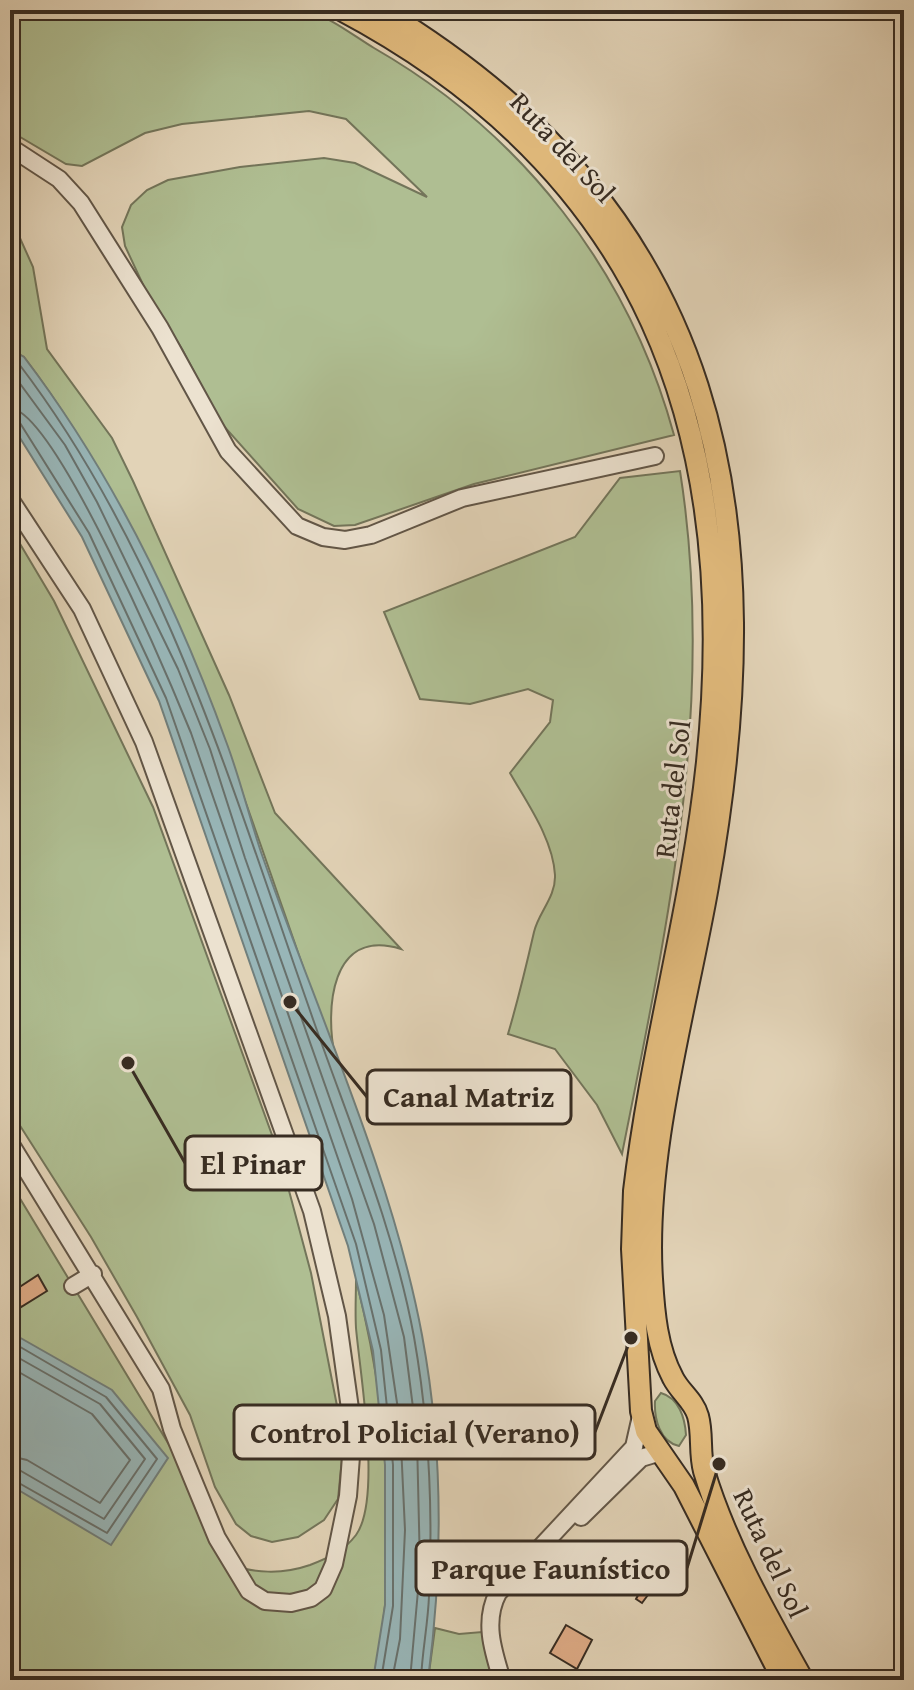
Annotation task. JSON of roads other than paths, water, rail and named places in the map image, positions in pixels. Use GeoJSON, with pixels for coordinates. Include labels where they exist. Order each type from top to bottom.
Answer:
{"type":"FeatureCollection","features":[{"type":"Feature","properties":{"kind":"main road","name":"Ruta del Sol"},"geometry":{"type":"LineString","coordinates":[[341,10],[402,45],[486,105],[527,142],[573,193],[619,257],[650,314],[676,380],[696,453],[705,505],[711,592],[709,732],[697,837],[634,1191],[632,1249],[641,1403],[646,1431],[684,1486],[783,1680]]}},
{"type":"Feature","properties":{"kind":"main road","name":"Ruta del Sol"},"geometry":{"type":"LineString","coordinates":[[381,10],[511,101],[548,135],[600,195],[635,245],[669,310],[691,364],[712,435],[728,530],[732,635],[730,727],[711,866],[657,1165],[651,1225],[655,1318],[665,1361],[679,1390],[694,1405],[700,1428],[701,1459],[711,1489],[761,1604],[803,1680]]}},
{"type":"Feature","properties":{"kind":"main road"},"geometry":{"type":"LineString","coordinates":[[641,1403],[654,1381],[679,1390]]}},
{"type":"Feature","properties":{"kind":"main road"},"geometry":{"type":"LineString","coordinates":[[662,1453],[685,1452],[696,1442],[700,1428]]}},
{"type":"Feature","properties":{"kind":"street"},"geometry":{"type":"LineString","coordinates":[[10,147],[59,179],[81,203],[160,328],[228,451],[297,526],[323,537],[345,540],[371,535],[462,498],[655,456]]}},
{"type":"Feature","properties":{"kind":"street"},"geometry":{"type":"LineString","coordinates":[[10,499],[82,609],[144,742],[243,1011],[316,1224],[340,1331],[353,1430],[348,1496],[334,1564],[323,1589],[311,1598],[291,1603],[265,1601],[249,1591],[238,1577],[199,1495],[172,1429],[161,1389],[10,1143]]}},
{"type":"Feature","properties":{"kind":"street"},"geometry":{"type":"LineString","coordinates":[[73,1286],[93,1274]]}},
{"type":"Feature","properties":{"kind":"street"},"geometry":{"type":"LineString","coordinates":[[502,1680],[490,1635],[492,1604],[503,1585],[634,1447],[641,1403]]}},
{"type":"Feature","properties":{"kind":"street"},"geometry":{"type":"LineString","coordinates":[[490,1635],[521,1579],[641,1458],[662,1453]]}},
{"type":"Feature","properties":{"kind":"water"},"geometry":{"type":"Polygon","coordinates":[[[10,349],[24,357],[86,446],[140,542],[187,642],[227,744],[261,852],[392,1213],[422,1335],[434,1421],[438,1551],[428,1680],[373,1680],[385,1605],[385,1465],[373,1351],[348,1246],[159,701],[82,537],[10,422],[10,349]]]}},
{"type":"Feature","properties":{"kind":"water"},"geometry":{"type":"Polygon","coordinates":[[[10,1332],[112,1390],[168,1458],[111,1545],[10,1485],[10,1332]]]}},
{"type":"Feature","properties":{"kind":"place","name":"Canal Matriz"},"geometry":{"type":"Point","coordinates":[290,1002]}},
{"type":"Feature","properties":{"kind":"place","name":"El Pinar"},"geometry":{"type":"Point","coordinates":[128,1063]}},
{"type":"Feature","properties":{"kind":"place","name":"Control Policial (Verano)"},"geometry":{"type":"Point","coordinates":[631,1338]}},
{"type":"Feature","properties":{"kind":"place","name":"Parque Faunístico"},"geometry":{"type":"Point","coordinates":[719,1464]}}]}
